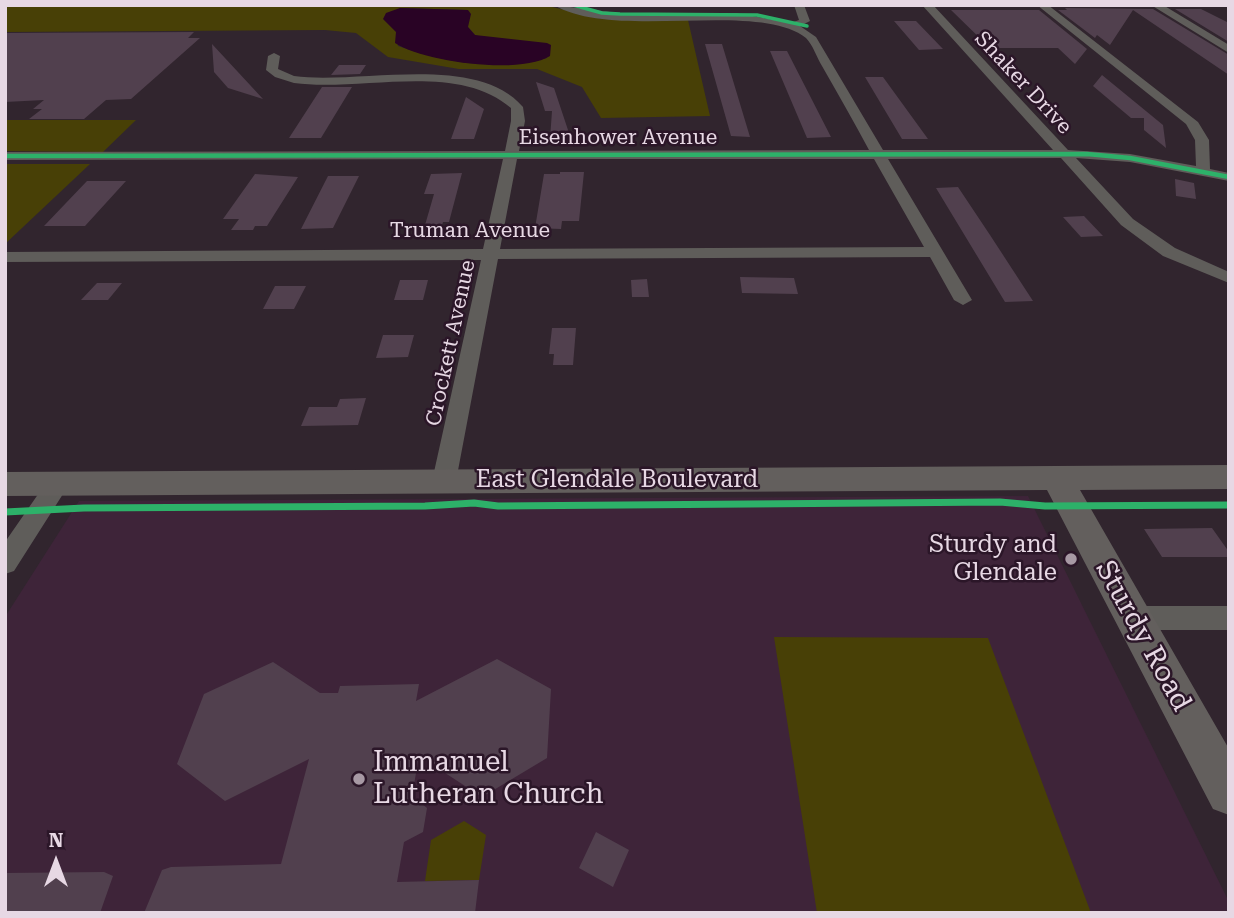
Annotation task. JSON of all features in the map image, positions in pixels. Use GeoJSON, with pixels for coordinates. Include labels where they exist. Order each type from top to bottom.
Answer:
{"type":"FeatureCollection","features":[{"type":"Feature","properties":{"kind":"street"},"geometry":{"type":"LineString","coordinates":[[559,5],[602,16],[748,18],[792,26],[811,37],[963,300]]}},
{"type":"Feature","properties":{"kind":"street"},"geometry":{"type":"LineString","coordinates":[[792,26],[805,21],[799,5]]}},
{"type":"Feature","properties":{"kind":"street","name":"Shaker Drive"},"geometry":{"type":"LineString","coordinates":[[927,5],[1144,236],[1169,253],[1229,278]]}},
{"type":"Feature","properties":{"kind":"street"},"geometry":{"type":"LineString","coordinates":[[1042,5],[1191,122],[1202,140],[1203,172]]}},
{"type":"Feature","properties":{"kind":"street"},"geometry":{"type":"LineString","coordinates":[[1156,5],[1229,50]]}},
{"type":"Feature","properties":{"kind":"street","name":"Crockett Avenue"},"geometry":{"type":"LineString","coordinates":[[274,56],[272,71],[298,80],[442,80],[470,83],[497,91],[512,100],[518,114],[444,481]]}},
{"type":"Feature","properties":{"kind":"street","name":"Eisenhower Avenue"},"geometry":{"type":"LineString","coordinates":[[5,156],[1064,153],[1130,158],[1229,177]]}},
{"type":"Feature","properties":{"kind":"street","name":"Truman Avenue"},"geometry":{"type":"LineString","coordinates":[[5,257],[935,252]]}},
{"type":"Feature","properties":{"kind":"street","name":"East Glendale Boulevard"},"geometry":{"type":"LineString","coordinates":[[5,484],[1229,477]]}},
{"type":"Feature","properties":{"kind":"street","name":"Sturdy Road"},"geometry":{"type":"LineString","coordinates":[[1057,478],[1229,793]]}},
{"type":"Feature","properties":{"kind":"street"},"geometry":{"type":"LineString","coordinates":[[5,562],[58,484]]}},
{"type":"Feature","properties":{"kind":"street"},"geometry":{"type":"LineString","coordinates":[[1133,618],[1229,618]]}},
{"type":"Feature","properties":{"kind":"shaded area"},"geometry":{"type":"Polygon","coordinates":[[[5,5],[544,5],[602,19],[688,20],[710,116],[601,118],[582,87],[537,69],[459,69],[388,57],[356,33],[325,30],[5,32],[5,5]],[[400,8],[396,32],[398,46],[435,57],[472,63],[509,64],[547,58],[475,35],[468,27],[468,10],[400,8]]]}},
{"type":"Feature","properties":{"kind":"shaded area"},"geometry":{"type":"Polygon","coordinates":[[[400,8],[468,10],[471,14],[468,27],[475,35],[547,43],[551,45],[550,56],[536,62],[495,65],[427,56],[395,43],[396,32],[383,19],[386,13],[400,8]]]}},
{"type":"Feature","properties":{"kind":"shaded area"},"geometry":{"type":"Polygon","coordinates":[[[5,120],[136,120],[103,152],[5,151],[5,120]]]}},
{"type":"Feature","properties":{"kind":"shaded area"},"geometry":{"type":"Polygon","coordinates":[[[5,164],[90,164],[5,244],[5,164]]]}},
{"type":"Feature","properties":{"kind":"shaded area"},"geometry":{"type":"Polygon","coordinates":[[[1028,496],[1229,902],[1229,913],[5,913],[5,617],[79,501],[1028,496]]]}},
{"type":"Feature","properties":{"kind":"shaded area"},"geometry":{"type":"Polygon","coordinates":[[[774,637],[988,638],[1091,913],[817,913],[774,637]]]}},
{"type":"Feature","properties":{"kind":"shaded area"},"geometry":{"type":"Polygon","coordinates":[[[464,821],[486,835],[479,880],[425,881],[431,840],[464,821]]]}},
{"type":"Feature","properties":{"kind":"building"},"geometry":{"type":"Polygon","coordinates":[[[1065,8],[1153,9],[1229,55],[1229,75],[1133,10],[1110,45],[1097,35],[1095,38],[1058,10],[1067,10],[1065,8]]]}},
{"type":"Feature","properties":{"kind":"building"},"geometry":{"type":"Polygon","coordinates":[[[1175,9],[1201,9],[1229,23],[1229,42],[1175,9]]]}},
{"type":"Feature","properties":{"kind":"building"},"geometry":{"type":"Polygon","coordinates":[[[951,10],[1039,10],[1087,49],[1075,64],[1058,48],[990,48],[951,10]]]}},
{"type":"Feature","properties":{"kind":"building"},"geometry":{"type":"Polygon","coordinates":[[[894,21],[916,21],[943,49],[919,50],[894,21]]]}},
{"type":"Feature","properties":{"kind":"building"},"geometry":{"type":"Polygon","coordinates":[[[194,32],[188,38],[200,38],[131,99],[106,100],[84,119],[29,119],[42,109],[33,109],[44,100],[5,102],[5,33],[194,32]]]}},
{"type":"Feature","properties":{"kind":"building"},"geometry":{"type":"Polygon","coordinates":[[[212,44],[263,99],[228,88],[214,72],[212,44]]]}},
{"type":"Feature","properties":{"kind":"building"},"geometry":{"type":"Polygon","coordinates":[[[705,44],[722,44],[750,137],[731,136],[705,44]]]}},
{"type":"Feature","properties":{"kind":"building"},"geometry":{"type":"Polygon","coordinates":[[[770,51],[787,51],[831,137],[807,138],[770,51]]]}},
{"type":"Feature","properties":{"kind":"building"},"geometry":{"type":"Polygon","coordinates":[[[339,65],[366,65],[360,74],[331,75],[339,65]]]}},
{"type":"Feature","properties":{"kind":"building"},"geometry":{"type":"Polygon","coordinates":[[[1102,75],[1163,125],[1166,148],[1144,130],[1144,118],[1131,118],[1093,86],[1102,75]]]}},
{"type":"Feature","properties":{"kind":"building"},"geometry":{"type":"Polygon","coordinates":[[[865,77],[883,77],[928,139],[902,139],[865,77]]]}},
{"type":"Feature","properties":{"kind":"building"},"geometry":{"type":"Polygon","coordinates":[[[536,82],[554,88],[571,139],[550,139],[552,111],[545,111],[536,82]]]}},
{"type":"Feature","properties":{"kind":"building"},"geometry":{"type":"Polygon","coordinates":[[[322,87],[352,87],[321,138],[289,138],[322,87]]]}},
{"type":"Feature","properties":{"kind":"building"},"geometry":{"type":"Polygon","coordinates":[[[466,97],[484,109],[474,139],[451,139],[466,97]]]}},
{"type":"Feature","properties":{"kind":"building"},"geometry":{"type":"Polygon","coordinates":[[[584,172],[579,221],[562,221],[561,229],[535,228],[544,174],[584,172]]]}},
{"type":"Feature","properties":{"kind":"building"},"geometry":{"type":"Polygon","coordinates":[[[462,173],[449,222],[443,222],[440,231],[423,232],[434,194],[424,194],[431,174],[462,173]]]}},
{"type":"Feature","properties":{"kind":"building"},"geometry":{"type":"Polygon","coordinates":[[[255,174],[298,177],[267,226],[255,226],[253,230],[231,230],[239,219],[223,219],[255,174]]]}},
{"type":"Feature","properties":{"kind":"building"},"geometry":{"type":"Polygon","coordinates":[[[328,176],[359,176],[333,228],[301,229],[328,176]]]}},
{"type":"Feature","properties":{"kind":"building"},"geometry":{"type":"Polygon","coordinates":[[[1175,179],[1194,183],[1196,199],[1176,196],[1175,179]]]}},
{"type":"Feature","properties":{"kind":"building"},"geometry":{"type":"Polygon","coordinates":[[[87,181],[126,181],[85,226],[44,226],[87,181]]]}},
{"type":"Feature","properties":{"kind":"building"},"geometry":{"type":"Polygon","coordinates":[[[958,187],[1033,301],[1005,302],[936,188],[958,187]]]}},
{"type":"Feature","properties":{"kind":"building"},"geometry":{"type":"Polygon","coordinates":[[[1084,216],[1103,236],[1081,237],[1063,217],[1084,216]]]}},
{"type":"Feature","properties":{"kind":"building"},"geometry":{"type":"Polygon","coordinates":[[[740,277],[794,278],[798,294],[742,293],[740,277]]]}},
{"type":"Feature","properties":{"kind":"building"},"geometry":{"type":"Polygon","coordinates":[[[647,279],[649,297],[632,297],[631,280],[647,279]]]}},
{"type":"Feature","properties":{"kind":"building"},"geometry":{"type":"Polygon","coordinates":[[[400,280],[428,280],[423,300],[394,300],[400,280]]]}},
{"type":"Feature","properties":{"kind":"building"},"geometry":{"type":"Polygon","coordinates":[[[97,283],[122,283],[108,300],[81,300],[97,283]]]}},
{"type":"Feature","properties":{"kind":"building"},"geometry":{"type":"Polygon","coordinates":[[[275,286],[306,286],[294,309],[263,309],[275,286]]]}},
{"type":"Feature","properties":{"kind":"building"},"geometry":{"type":"Polygon","coordinates":[[[552,328],[576,328],[573,365],[553,365],[554,354],[549,354],[552,328]]]}},
{"type":"Feature","properties":{"kind":"building"},"geometry":{"type":"Polygon","coordinates":[[[383,335],[414,335],[408,357],[376,358],[383,335]]]}},
{"type":"Feature","properties":{"kind":"building"},"geometry":{"type":"Polygon","coordinates":[[[366,398],[358,425],[301,426],[309,407],[337,407],[340,399],[366,398]]]}},
{"type":"Feature","properties":{"kind":"building"},"geometry":{"type":"Polygon","coordinates":[[[1212,528],[1229,552],[1229,557],[1162,557],[1144,529],[1212,528]]]}},
{"type":"Feature","properties":{"kind":"building","name":"Immanuel Lutheran Church"},"geometry":{"type":"Polygon","coordinates":[[[497,659],[551,689],[547,758],[482,797],[419,756],[412,796],[427,808],[423,832],[404,842],[397,882],[479,880],[475,913],[144,913],[162,870],[171,867],[281,864],[309,759],[225,801],[177,764],[204,694],[273,662],[320,693],[338,693],[340,686],[419,684],[416,701],[497,659]]]}},
{"type":"Feature","properties":{"kind":"building"},"geometry":{"type":"Polygon","coordinates":[[[596,832],[629,850],[613,887],[579,868],[596,832]]]}},
{"type":"Feature","properties":{"kind":"building"},"geometry":{"type":"Polygon","coordinates":[[[104,872],[113,876],[100,913],[5,913],[5,873],[104,872]]]}},
{"type":"Feature","properties":{"kind":"cycle path"},"geometry":{"type":"LineString","coordinates":[[573,5],[602,13],[620,14],[757,15],[807,26]]}},
{"type":"Feature","properties":{"kind":"cycle path"},"geometry":{"type":"LineString","coordinates":[[5,156],[1087,154],[1130,158],[1229,177]]}},
{"type":"Feature","properties":{"kind":"cycle path"},"geometry":{"type":"LineString","coordinates":[[5,512],[84,508],[425,506],[474,503],[498,506],[1000,502],[1045,506],[1229,505]]}},
{"type":"Feature","properties":{"kind":"place","name":"Sturdy and Glendale"},"geometry":{"type":"Point","coordinates":[1071,559]}},
{"type":"Feature","properties":{"kind":"place","name":"Immanuel Lutheran Church"},"geometry":{"type":"Point","coordinates":[359,779]}}]}
